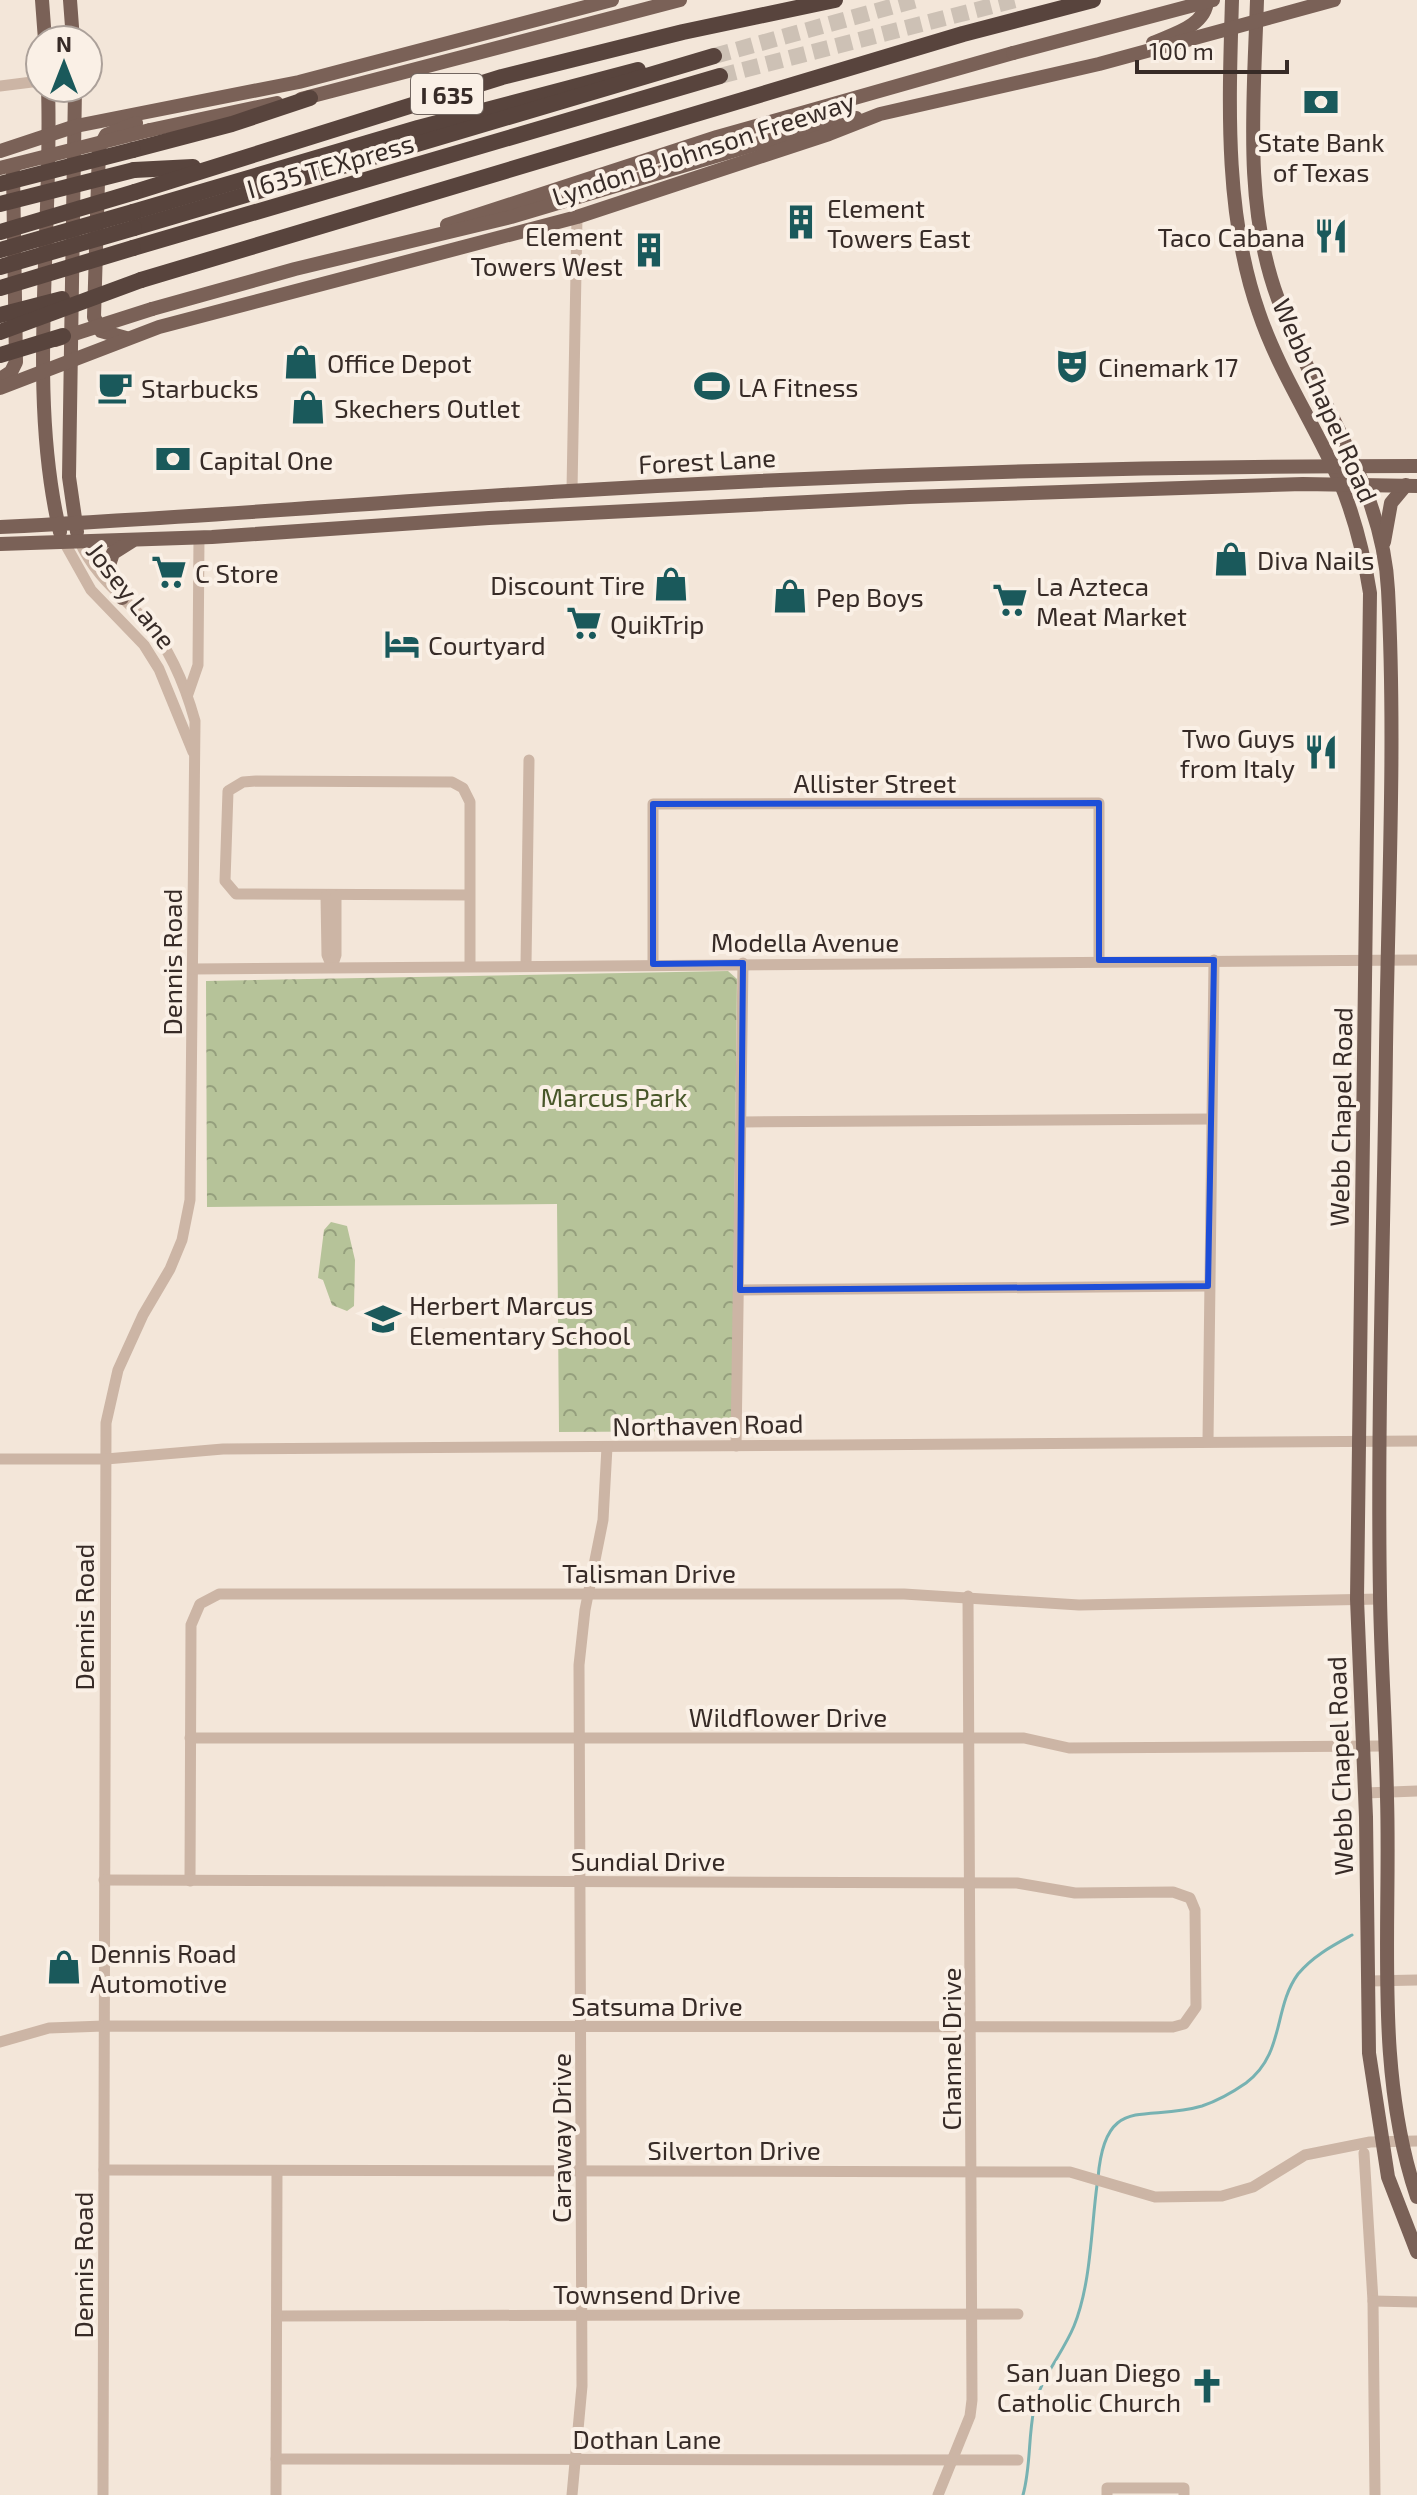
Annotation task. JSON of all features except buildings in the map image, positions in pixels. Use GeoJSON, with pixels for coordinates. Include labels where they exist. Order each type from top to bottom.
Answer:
{"type":"FeatureCollection","features":[{"type":"Feature","properties":{"kind":"highway","name":"I 635"},"geometry":{"type":"LineString","coordinates":[[0,232],[502,77],[683,32],[835,0]]}},
{"type":"Feature","properties":{"kind":"highway","name":"Lyndon B Johnson Freeway"},"geometry":{"type":"LineString","coordinates":[[0,315],[141,280],[963,34],[1093,0]]}},
{"type":"Feature","properties":{"kind":"highway","name":"I 635 TEXpress"},"geometry":{"type":"LineString","coordinates":[[0,267],[133,220],[714,56]]}},
{"type":"Feature","properties":{"kind":"highway","name":"I 635 TEXpress"},"geometry":{"type":"LineString","coordinates":[[0,288],[720,76]]}},
{"type":"Feature","properties":{"kind":"highway"},"geometry":{"type":"LineString","coordinates":[[0,184],[232,124],[310,98]]}},
{"type":"Feature","properties":{"kind":"highway"},"geometry":{"type":"LineString","coordinates":[[0,204],[134,170],[214,166]]}},
{"type":"Feature","properties":{"kind":"highway"},"geometry":{"type":"LineString","coordinates":[[0,250],[133,220]]}},
{"type":"Feature","properties":{"kind":"highway"},"geometry":{"type":"LineString","coordinates":[[0,332],[141,280]]}},
{"type":"Feature","properties":{"kind":"highway"},"geometry":{"type":"LineString","coordinates":[[0,355],[63,336]]}},
{"type":"Feature","properties":{"kind":"main road"},"geometry":{"type":"LineString","coordinates":[[42,0],[44,24]]}},
{"type":"Feature","properties":{"kind":"main road"},"geometry":{"type":"LineString","coordinates":[[70,0],[72,24]]}},
{"type":"Feature","properties":{"kind":"main road"},"geometry":{"type":"LineString","coordinates":[[0,153],[76,126],[299,82],[612,0]]}},
{"type":"Feature","properties":{"kind":"main road"},"geometry":{"type":"LineString","coordinates":[[0,168],[150,130],[310,98],[680,0]]}},
{"type":"Feature","properties":{"kind":"main road"},"geometry":{"type":"LineString","coordinates":[[379,248],[717,137],[1210,0]]}},
{"type":"Feature","properties":{"kind":"main road"},"geometry":{"type":"LineString","coordinates":[[1112,61],[1199,20],[1210,0]]}},
{"type":"Feature","properties":{"kind":"main road","name":"Webb Chapel Road"},"geometry":{"type":"LineString","coordinates":[[1232,0],[1236,216],[1259,314],[1341,484],[1358,534],[1367,575],[1370,641],[1357,1599],[1371,2079],[1381,2146],[1393,2197],[1417,2252]]}},
{"type":"Feature","properties":{"kind":"main road","name":"Webb Chapel Road"},"geometry":{"type":"LineString","coordinates":[[1257,0],[1254,173],[1258,212],[1275,294],[1356,466],[1385,558],[1389,639],[1380,1599],[1387,1792],[1391,2081],[1401,2141],[1417,2197]]}},
{"type":"Feature","properties":{"kind":"main road"},"geometry":{"type":"LineString","coordinates":[[1293,0],[1314,6]]}},
{"type":"Feature","properties":{"kind":"main road","name":"Lyndon B Johnson Freeway"},"geometry":{"type":"LineString","coordinates":[[0,388],[128,338],[259,299],[577,217],[880,114],[1112,61],[1334,0]]}},
{"type":"Feature","properties":{"kind":"main road","name":"Josey Lane"},"geometry":{"type":"LineString","coordinates":[[48,104],[45,371],[51,488],[63,540]]}},
{"type":"Feature","properties":{"kind":"main road","name":"Josey Lane"},"geometry":{"type":"LineString","coordinates":[[75,104],[70,361],[71,490],[79,540]]}},
{"type":"Feature","properties":{"kind":"main road"},"geometry":{"type":"LineString","coordinates":[[128,338],[106,335],[96,326],[94,317],[99,148],[106,135],[119,128],[150,120],[168,108]]}},
{"type":"Feature","properties":{"kind":"main road"},"geometry":{"type":"LineString","coordinates":[[0,364],[63,336],[152,309],[379,248],[550,207],[830,122],[880,114]]}},
{"type":"Feature","properties":{"kind":"main road"},"geometry":{"type":"LineString","coordinates":[[0,153],[8,159],[13,170],[16,362],[11,372],[0,379]]}},
{"type":"Feature","properties":{"kind":"main road"},"geometry":{"type":"LineString","coordinates":[[1236,216],[1258,212]]}},
{"type":"Feature","properties":{"kind":"main road","name":"Forest Lane"},"geometry":{"type":"LineString","coordinates":[[0,527],[572,490],[812,479],[1082,470],[1417,466]]}},
{"type":"Feature","properties":{"kind":"main road"},"geometry":{"type":"LineString","coordinates":[[1082,470],[1082,492]]}},
{"type":"Feature","properties":{"kind":"main road"},"geometry":{"type":"LineString","coordinates":[[963,473],[963,495]]}},
{"type":"Feature","properties":{"kind":"main road"},"geometry":{"type":"LineString","coordinates":[[812,479],[813,503]]}},
{"type":"Feature","properties":{"kind":"main road","name":"Forest Lane"},"geometry":{"type":"LineString","coordinates":[[0,544],[199,537],[572,514],[963,495],[1341,484],[1412,486]]}},
{"type":"Feature","properties":{"kind":"main road"},"geometry":{"type":"LineString","coordinates":[[1385,558],[1387,517],[1391,503],[1412,486]]}},
{"type":"Feature","properties":{"kind":"main road"},"geometry":{"type":"LineString","coordinates":[[21,526],[41,516],[51,488]]}},
{"type":"Feature","properties":{"kind":"main road"},"geometry":{"type":"LineString","coordinates":[[71,490],[88,511],[131,520]]}},
{"type":"Feature","properties":{"kind":"main road"},"geometry":{"type":"LineString","coordinates":[[572,490],[572,514]]}},
{"type":"Feature","properties":{"kind":"main road"},"geometry":{"type":"LineString","coordinates":[[394,502],[395,525]]}},
{"type":"Feature","properties":{"kind":"main road"},"geometry":{"type":"LineString","coordinates":[[248,513],[249,534]]}},
{"type":"Feature","properties":{"kind":"main road"},"geometry":{"type":"LineString","coordinates":[[122,598],[111,579],[110,559],[117,549],[139,539]]}},
{"type":"Feature","properties":{"kind":"main road"},"geometry":{"type":"LineString","coordinates":[[1370,641],[1389,639]]}},
{"type":"Feature","properties":{"kind":"street"},"geometry":{"type":"LineString","coordinates":[[0,86],[24,83]]}},
{"type":"Feature","properties":{"kind":"street"},"geometry":{"type":"LineString","coordinates":[[572,490],[577,217]]}},
{"type":"Feature","properties":{"kind":"street"},"geometry":{"type":"LineString","coordinates":[[188,694],[198,665],[199,537]]}},
{"type":"Feature","properties":{"kind":"street","name":"Josey Lane"},"geometry":{"type":"LineString","coordinates":[[63,540],[91,590],[150,655],[171,694],[195,757]]}},
{"type":"Feature","properties":{"kind":"street","name":"Josey Lane"},"geometry":{"type":"LineString","coordinates":[[79,540],[95,568],[163,645],[188,694],[195,721],[195,757]]}},
{"type":"Feature","properties":{"kind":"street"},"geometry":{"type":"LineString","coordinates":[[150,655],[163,645]]}},
{"type":"Feature","properties":{"kind":"street","name":"Dennis Road"},"geometry":{"type":"LineString","coordinates":[[103,2495],[106,1423],[118,1370],[143,1315],[170,1269],[182,1240],[190,1200],[195,757]]}},
{"type":"Feature","properties":{"kind":"street"},"geometry":{"type":"LineString","coordinates":[[526,965],[529,760]]}},
{"type":"Feature","properties":{"kind":"street"},"geometry":{"type":"LineString","coordinates":[[468,895],[236,894],[225,881],[225,800],[234,785],[256,781],[446,782],[463,788],[470,802],[470,966]]}},
{"type":"Feature","properties":{"kind":"street","name":"Allister Street"},"geometry":{"type":"LineString","coordinates":[[653,964],[653,804],[1099,803],[1099,960]]}},
{"type":"Feature","properties":{"kind":"street"},"geometry":{"type":"LineString","coordinates":[[331,896],[327,955],[332,967]]}},
{"type":"Feature","properties":{"kind":"street"},"geometry":{"type":"LineString","coordinates":[[1208,1441],[1214,960]]}},
{"type":"Feature","properties":{"kind":"street","name":"Modella Avenue"},"geometry":{"type":"LineString","coordinates":[[193,969],[1417,960]]}},
{"type":"Feature","properties":{"kind":"street"},"geometry":{"type":"LineString","coordinates":[[736,1446],[743,963]]}},
{"type":"Feature","properties":{"kind":"street"},"geometry":{"type":"LineString","coordinates":[[742,1122],[1211,1119]]}},
{"type":"Feature","properties":{"kind":"street"},"geometry":{"type":"LineString","coordinates":[[740,1290],[1208,1286]]}},
{"type":"Feature","properties":{"kind":"street","name":"Northaven Road"},"geometry":{"type":"LineString","coordinates":[[0,1459],[106,1459],[223,1449],[1417,1441]]}},
{"type":"Feature","properties":{"kind":"street","name":"Caraway Drive"},"geometry":{"type":"LineString","coordinates":[[572,2495],[582,2401],[580,1651],[603,1520],[607,1447]]}},
{"type":"Feature","properties":{"kind":"street","name":"Talisman Drive"},"geometry":{"type":"LineString","coordinates":[[190,1881],[191,1625],[194,1611],[210,1597],[589,1594],[968,1596],[1079,1605],[1380,1599]]}},
{"type":"Feature","properties":{"kind":"street","name":"Channel Drive"},"geometry":{"type":"LineString","coordinates":[[938,2495],[970,2416],[973,2315],[968,1596]]}},
{"type":"Feature","properties":{"kind":"street","name":"Wildflower Drive"},"geometry":{"type":"LineString","coordinates":[[190,1738],[1024,1738],[1069,1748],[1385,1746]]}},
{"type":"Feature","properties":{"kind":"street"},"geometry":{"type":"LineString","coordinates":[[1365,1793],[1417,1791]]}},
{"type":"Feature","properties":{"kind":"street","name":"Sundial Drive"},"geometry":{"type":"LineString","coordinates":[[104,1880],[1017,1883],[1075,1893],[1173,1892],[1190,1898]]}},
{"type":"Feature","properties":{"kind":"street","name":"Satsuma Drive"},"geometry":{"type":"LineString","coordinates":[[0,2042],[49,2028],[104,2026],[971,2028],[1184,2024],[1196,2007],[1195,1910],[1190,1898]]}},
{"type":"Feature","properties":{"kind":"street"},"geometry":{"type":"LineString","coordinates":[[1369,1981],[1417,1980]]}},
{"type":"Feature","properties":{"kind":"street","name":"Silverton Drive"},"geometry":{"type":"LineString","coordinates":[[1349,2148],[1364,2153],[1401,2141],[1417,2141]]}},
{"type":"Feature","properties":{"kind":"street","name":"Silverton Drive"},"geometry":{"type":"LineString","coordinates":[[104,2170],[1070,2172],[1155,2197],[1222,2196],[1253,2187],[1305,2155],[1381,2146]]}},
{"type":"Feature","properties":{"kind":"street"},"geometry":{"type":"LineString","coordinates":[[1364,2153],[1373,2301],[1375,2495]]}},
{"type":"Feature","properties":{"kind":"street"},"geometry":{"type":"LineString","coordinates":[[276,2495],[277,2171]]}},
{"type":"Feature","properties":{"kind":"street"},"geometry":{"type":"LineString","coordinates":[[1373,2301],[1417,2302]]}},
{"type":"Feature","properties":{"kind":"street","name":"Townsend Drive"},"geometry":{"type":"LineString","coordinates":[[277,2316],[1018,2314]]}},
{"type":"Feature","properties":{"kind":"street","name":"Dothan Lane"},"geometry":{"type":"LineString","coordinates":[[276,2459],[1018,2460]]}},
{"type":"Feature","properties":{"kind":"street"},"geometry":{"type":"LineString","coordinates":[[1107,2491],[1184,2488],[1184,2495]]}},
{"type":"Feature","properties":{"kind":"highlighted area"},"geometry":{"type":"Polygon","coordinates":[[[1099,803],[1099,960],[1214,960],[1208,1286],[740,1290],[743,963],[653,964],[653,804],[1099,803]]]}},
{"type":"Feature","properties":{"kind":"green space","name":"Marcus Park"},"geometry":{"type":"Polygon","coordinates":[[[728,971],[737,979],[732,1431],[559,1432],[557,1204],[207,1207],[206,981],[728,971]]]}},
{"type":"Feature","properties":{"kind":"green space"},"geometry":{"type":"Polygon","coordinates":[[[331,1222],[347,1226],[355,1260],[354,1306],[347,1311],[332,1305],[323,1280],[318,1278],[324,1230],[331,1222]]]}},
{"type":"Feature","properties":{"kind":"waterway"},"geometry":{"type":"LineString","coordinates":[[1098,2178],[1102,2151],[1109,2133],[1119,2122],[1131,2116],[1202,2106],[1246,2083],[1267,2059],[1290,1987],[1298,1974],[1316,1957],[1352,1935]]}},
{"type":"Feature","properties":{"kind":"waterway"},"geometry":{"type":"LineString","coordinates":[[1023,2495],[1037,2398],[1080,2310],[1090,2257],[1097,2185]]}},
{"type":"Feature","properties":{"kind":"tunnel"},"geometry":{"type":"LineString","coordinates":[[714,56],[916,0]]}},
{"type":"Feature","properties":{"kind":"tunnel"},"geometry":{"type":"LineString","coordinates":[[720,76],[1015,0]]}},
{"type":"Feature","properties":{"kind":"place","name":"State Bank of Texas"},"geometry":{"type":"Point","coordinates":[1321,102]}},
{"type":"Feature","properties":{"kind":"place","name":"Element Towers East"},"geometry":{"type":"Point","coordinates":[801,222]}},
{"type":"Feature","properties":{"kind":"place","name":"Taco Cabana"},"geometry":{"type":"Point","coordinates":[1331,236]}},
{"type":"Feature","properties":{"kind":"place","name":"Element Towers West"},"geometry":{"type":"Point","coordinates":[649,250]}},
{"type":"Feature","properties":{"kind":"place","name":"Office Depot"},"geometry":{"type":"Point","coordinates":[301,362]}},
{"type":"Feature","properties":{"kind":"place","name":"Cinemark 17"},"geometry":{"type":"Point","coordinates":[1072,366]}},
{"type":"Feature","properties":{"kind":"place","name":"LA Fitness"},"geometry":{"type":"Point","coordinates":[712,386]}},
{"type":"Feature","properties":{"kind":"place","name":"Starbucks"},"geometry":{"type":"Point","coordinates":[115,387]}},
{"type":"Feature","properties":{"kind":"place","name":"Skechers Outlet"},"geometry":{"type":"Point","coordinates":[308,407]}},
{"type":"Feature","properties":{"kind":"place","name":"Capital One"},"geometry":{"type":"Point","coordinates":[173,459]}},
{"type":"Feature","properties":{"kind":"place","name":"Diva Nails"},"geometry":{"type":"Point","coordinates":[1231,559]}},
{"type":"Feature","properties":{"kind":"place","name":"C Store"},"geometry":{"type":"Point","coordinates":[169,572]}},
{"type":"Feature","properties":{"kind":"place","name":"Discount Tire"},"geometry":{"type":"Point","coordinates":[671,584]}},
{"type":"Feature","properties":{"kind":"place","name":"Pep Boys"},"geometry":{"type":"Point","coordinates":[790,596]}},
{"type":"Feature","properties":{"kind":"place","name":"La Azteca Meat Market"},"geometry":{"type":"Point","coordinates":[1010,600]}},
{"type":"Feature","properties":{"kind":"place","name":"QuikTrip"},"geometry":{"type":"Point","coordinates":[584,623]}},
{"type":"Feature","properties":{"kind":"place","name":"Courtyard"},"geometry":{"type":"Point","coordinates":[402,644]}},
{"type":"Feature","properties":{"kind":"place","name":"Two Guys from Italy"},"geometry":{"type":"Point","coordinates":[1321,752]}},
{"type":"Feature","properties":{"kind":"place","name":"Herbert Marcus Elementary School"},"geometry":{"type":"Point","coordinates":[383,1319]}},
{"type":"Feature","properties":{"kind":"place","name":"Dennis Road Automotive"},"geometry":{"type":"Point","coordinates":[64,1967]}},
{"type":"Feature","properties":{"kind":"place","name":"San Juan Diego Catholic Church"},"geometry":{"type":"Point","coordinates":[1207,2386]}}]}
